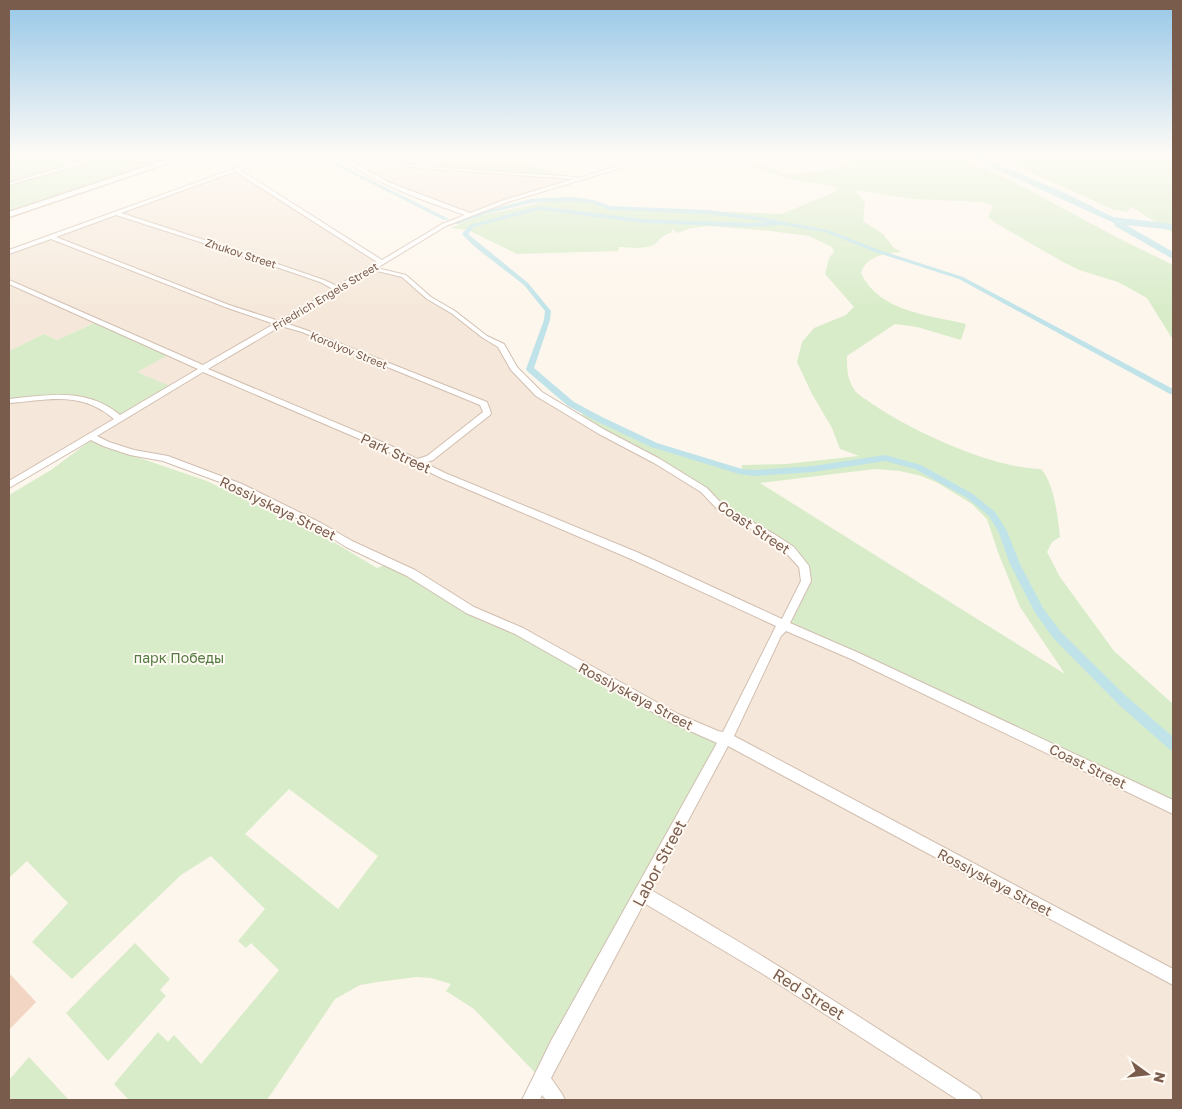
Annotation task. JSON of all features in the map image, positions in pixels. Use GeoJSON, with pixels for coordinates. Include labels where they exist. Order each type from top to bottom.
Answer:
{"type":"FeatureCollection","features":[{"type":"Feature","properties":{"kind":"street"},"geometry":{"type":"LineString","coordinates":[[9,215],[34,207]]}},
{"type":"Feature","properties":{"kind":"street"},"geometry":{"type":"LineString","coordinates":[[9,252],[135,207]]}},
{"type":"Feature","properties":{"kind":"street"},"geometry":{"type":"LineString","coordinates":[[295,207],[381,262]]}},
{"type":"Feature","properties":{"kind":"street"},"geometry":{"type":"LineString","coordinates":[[447,207],[468,214]]}},
{"type":"Feature","properties":{"kind":"street","name":"Friedrich Engels Street"},"geometry":{"type":"LineString","coordinates":[[9,484],[439,227],[468,214],[491,207]]}},
{"type":"Feature","properties":{"kind":"street","name":"Zhukov Street"},"geometry":{"type":"LineString","coordinates":[[115,214],[123,214],[261,260],[322,281],[336,288]]}},
{"type":"Feature","properties":{"kind":"street","name":"Korolyov Street"},"geometry":{"type":"LineString","coordinates":[[51,237],[227,306],[304,331],[484,404],[487,413],[430,463]]}},
{"type":"Feature","properties":{"kind":"street","name":"Coast Street"},"geometry":{"type":"LineString","coordinates":[[372,268],[404,276],[429,298],[453,312],[485,337],[501,346],[514,368],[539,394],[704,490],[722,509],[771,536],[790,550],[804,566],[806,581],[784,625],[890,672],[1173,807]]}},
{"type":"Feature","properties":{"kind":"street","name":"Park Street"},"geometry":{"type":"LineString","coordinates":[[9,282],[172,353],[203,368],[207,372],[274,402],[386,447],[418,462],[430,463],[784,625]]}},
{"type":"Feature","properties":{"kind":"street"},"geometry":{"type":"LineString","coordinates":[[9,401],[64,396],[106,407],[119,419]]}},
{"type":"Feature","properties":{"kind":"street","name":"Rossiyskaya Street"},"geometry":{"type":"LineString","coordinates":[[91,436],[106,444],[133,453],[165,458],[239,486],[318,525],[349,544],[411,574],[470,610],[519,631],[674,718],[717,737],[726,738],[1173,977]]}},
{"type":"Feature","properties":{"kind":"street","name":"Labor Street"},"geometry":{"type":"LineString","coordinates":[[531,1100],[541,1078],[643,894],[726,738],[777,633],[784,625]]}},
{"type":"Feature","properties":{"kind":"street","name":"Red Street"},"geometry":{"type":"LineString","coordinates":[[643,894],[683,916],[846,1017],[972,1100]]}},
{"type":"Feature","properties":{"kind":"street"},"geometry":{"type":"LineString","coordinates":[[541,1078],[556,1100]]}},
{"type":"Feature","properties":{"kind":"shaded area"},"geometry":{"type":"Polygon","coordinates":[[[134,207],[294,207],[381,262],[372,268],[400,274],[429,298],[497,344],[514,368],[539,394],[627,444],[762,530],[1093,767],[1173,807],[1173,1100],[556,1100],[541,1079],[717,737],[239,486],[178,464],[133,453],[91,436],[9,485],[9,401],[136,372],[171,353],[99,321],[57,340],[44,334],[9,351],[9,252],[134,207]]]}},
{"type":"Feature","properties":{"kind":"shaded area"},"geometry":{"type":"Polygon","coordinates":[[[447,207],[491,207],[468,214],[447,207]]]}},
{"type":"Feature","properties":{"kind":"green space"},"geometry":{"type":"Polygon","coordinates":[[[9,207],[25,207],[9,212],[9,207]]]}},
{"type":"Feature","properties":{"kind":"green space"},"geometry":{"type":"Polygon","coordinates":[[[523,207],[607,207],[782,214],[799,207],[864,207],[863,221],[883,234],[894,248],[902,252],[883,255],[867,263],[861,273],[869,286],[892,304],[906,310],[966,324],[961,340],[917,327],[895,324],[847,356],[849,379],[856,392],[871,403],[929,436],[999,462],[1041,469],[1049,483],[1057,510],[1060,537],[1052,542],[1047,552],[1060,577],[1114,651],[1173,704],[1173,807],[1093,767],[784,625],[806,572],[790,550],[731,515],[710,495],[579,418],[585,412],[654,445],[741,472],[742,465],[786,464],[859,456],[840,449],[832,428],[812,394],[797,362],[802,342],[814,328],[846,315],[854,307],[825,274],[829,258],[834,252],[832,247],[809,236],[709,226],[692,228],[677,233],[672,229],[671,233],[647,247],[619,247],[618,251],[517,254],[468,230],[451,228],[478,216],[523,207]],[[875,469],[760,483],[1065,674],[1020,607],[987,519],[972,504],[938,483],[921,476],[900,471],[875,469]]]}},
{"type":"Feature","properties":{"kind":"green space"},"geometry":{"type":"Polygon","coordinates":[[[993,207],[1060,207],[1173,265],[1173,340],[1147,298],[1118,282],[1079,270],[1063,262],[988,217],[993,207]]]}},
{"type":"Feature","properties":{"kind":"green space"},"geometry":{"type":"Polygon","coordinates":[[[1107,207],[1130,207],[1128,212],[1107,207]]]}},
{"type":"Feature","properties":{"kind":"green space"},"geometry":{"type":"Polygon","coordinates":[[[1131,207],[1173,207],[1173,233],[1131,207]]]}},
{"type":"Feature","properties":{"kind":"green space"},"geometry":{"type":"Polygon","coordinates":[[[99,321],[172,353],[137,372],[172,387],[119,419],[106,407],[64,396],[9,401],[9,351],[44,334],[57,340],[99,321]]]}},
{"type":"Feature","properties":{"kind":"green space","name":"парк Победы"},"geometry":{"type":"Polygon","coordinates":[[[90,441],[207,481],[322,535],[377,568],[390,563],[561,656],[726,738],[541,1079],[474,1009],[446,991],[451,984],[431,978],[416,977],[360,985],[335,999],[267,1100],[129,1100],[114,1084],[158,1032],[168,1042],[174,1035],[201,1064],[279,970],[251,943],[246,948],[238,941],[265,909],[211,856],[181,875],[72,979],[32,942],[68,903],[27,861],[9,878],[9,495],[51,470],[90,441]],[[289,789],[245,834],[338,909],[378,856],[289,789]]]}},
{"type":"Feature","properties":{"kind":"green space"},"geometry":{"type":"Polygon","coordinates":[[[135,943],[170,979],[160,990],[166,996],[108,1061],[66,1013],[135,943]]]}},
{"type":"Feature","properties":{"kind":"green space"},"geometry":{"type":"Polygon","coordinates":[[[29,1057],[69,1100],[9,1100],[9,1080],[29,1057]]]}},
{"type":"Feature","properties":{"kind":"building"},"geometry":{"type":"Polygon","coordinates":[[[9,973],[36,1002],[9,1030],[9,973]]]}},
{"type":"Feature","properties":{"kind":"waterway"},"geometry":{"type":"LineString","coordinates":[[421,207],[446,219]]}},
{"type":"Feature","properties":{"kind":"waterway"},"geometry":{"type":"LineString","coordinates":[[456,223],[508,207]]}},
{"type":"Feature","properties":{"kind":"waterway"},"geometry":{"type":"LineString","coordinates":[[606,207],[708,212],[782,223]]}},
{"type":"Feature","properties":{"kind":"waterway"},"geometry":{"type":"LineString","coordinates":[[1085,207],[1111,220],[1173,227]]}},
{"type":"Feature","properties":{"kind":"waterway"},"geometry":{"type":"LineString","coordinates":[[782,223],[749,225],[642,221],[539,208],[472,226],[465,234],[477,246],[526,284],[548,311],[547,320],[530,369],[571,404],[599,419],[654,445],[742,472],[754,473],[813,469],[885,458],[918,467],[970,496],[992,514],[1004,533],[1015,564],[1039,611],[1057,635],[1122,700],[1173,745]]}},
{"type":"Feature","properties":{"kind":"waterway"},"geometry":{"type":"LineString","coordinates":[[782,223],[826,231],[877,251],[961,278],[1173,392]]}},
{"type":"Feature","properties":{"kind":"waterway"},"geometry":{"type":"LineString","coordinates":[[1118,224],[1173,256]]}}]}
